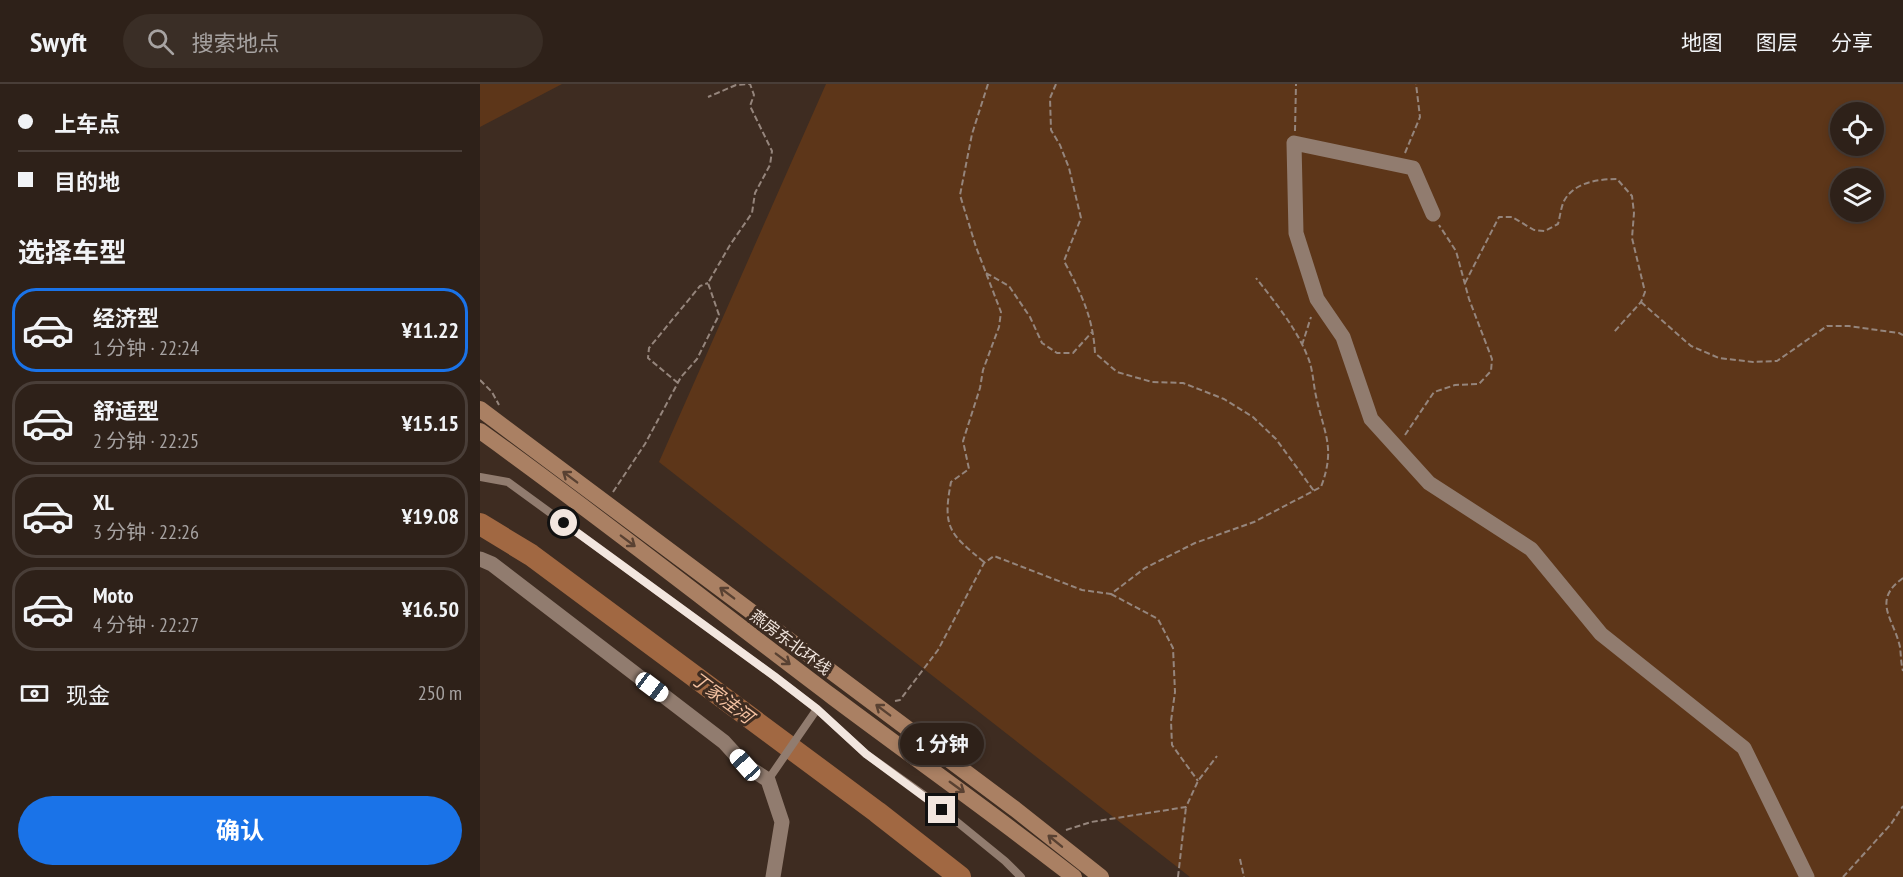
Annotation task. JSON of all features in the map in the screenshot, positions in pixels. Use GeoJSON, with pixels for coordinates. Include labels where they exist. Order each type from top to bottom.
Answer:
{"type":"FeatureCollection","features":[{"type":"Feature","properties":{"kind":"main road","name":"燕房东北环线"},"geometry":{"type":"LineString","coordinates":[[480,409],[1005,802],[1101,877]]}},
{"type":"Feature","properties":{"kind":"main road","name":"燕房东北环线"},"geometry":{"type":"LineString","coordinates":[[480,430],[1074,877]]}},
{"type":"Feature","properties":{"kind":"street"},"geometry":{"type":"LineString","coordinates":[[1432,214],[1413,168],[1294,142],[1296,233],[1317,299],[1343,337],[1359,377],[1371,419],[1429,483],[1531,549],[1601,634],[1744,748],[1807,877]]}},
{"type":"Feature","properties":{"kind":"street"},"geometry":{"type":"LineString","coordinates":[[480,560],[492,564],[724,742],[745,765],[768,780],[782,822],[773,877]]}},
{"type":"Feature","properties":{"kind":"lane"},"geometry":{"type":"LineString","coordinates":[[480,477],[508,482],[774,676],[817,709],[866,754],[924,795],[1005,861],[1021,877]]}},
{"type":"Feature","properties":{"kind":"lane"},"geometry":{"type":"LineString","coordinates":[[768,780],[817,709]]}},
{"type":"Feature","properties":{"kind":"path"},"geometry":{"type":"LineString","coordinates":[[678,383],[648,358],[649,348],[700,286],[708,283],[752,213],[755,193],[770,165],[772,151],[750,106],[754,95],[750,84],[736,85],[708,97]]}},
{"type":"Feature","properties":{"kind":"path"},"geometry":{"type":"LineString","coordinates":[[984,563],[953,534],[948,517],[947,501],[951,482],[969,469],[963,441],[980,388],[983,370],[999,327],[1001,312],[960,195],[972,134],[988,84]]}},
{"type":"Feature","properties":{"kind":"path"},"geometry":{"type":"LineString","coordinates":[[1056,84],[1050,98],[1050,130],[1060,145],[1069,168],[1081,218],[1064,261],[1084,298],[1094,330],[1095,353],[1117,372],[1152,382],[1183,383],[1224,399],[1253,417],[1276,439],[1314,490]]}},
{"type":"Feature","properties":{"kind":"path"},"geometry":{"type":"LineString","coordinates":[[1294,142],[1296,84]]}},
{"type":"Feature","properties":{"kind":"path"},"geometry":{"type":"LineString","coordinates":[[1401,165],[1420,117],[1416,84]]}},
{"type":"Feature","properties":{"kind":"path"},"geometry":{"type":"LineString","coordinates":[[1465,284],[1499,217],[1512,217],[1534,230],[1545,231],[1558,225],[1565,200],[1578,187],[1599,179],[1617,178],[1632,196],[1634,213],[1632,238],[1645,292],[1641,302],[1614,332]]}},
{"type":"Feature","properties":{"kind":"path"},"geometry":{"type":"LineString","coordinates":[[1397,448],[1434,392],[1455,385],[1479,384],[1491,371],[1492,358],[1469,299],[1456,251],[1432,214]]}},
{"type":"Feature","properties":{"kind":"path"},"geometry":{"type":"LineString","coordinates":[[986,273],[1009,286],[1030,317],[1042,343],[1057,353],[1073,353],[1094,330]]}},
{"type":"Feature","properties":{"kind":"path"},"geometry":{"type":"LineString","coordinates":[[1111,594],[1146,568],[1195,543],[1254,522],[1321,486],[1328,468],[1328,441],[1316,399],[1308,357],[1278,306],[1256,278]]}},
{"type":"Feature","properties":{"kind":"path"},"geometry":{"type":"LineString","coordinates":[[608,500],[645,444],[678,383],[698,359],[719,315],[708,283]]}},
{"type":"Feature","properties":{"kind":"path"},"geometry":{"type":"LineString","coordinates":[[1302,345],[1317,299]]}},
{"type":"Feature","properties":{"kind":"path"},"geometry":{"type":"LineString","coordinates":[[1641,302],[1691,346],[1719,358],[1753,362],[1777,361],[1827,326],[1849,326],[1903,335]]}},
{"type":"Feature","properties":{"kind":"path"},"geometry":{"type":"LineString","coordinates":[[888,702],[900,700],[938,650],[984,563],[994,556],[1082,590],[1111,594],[1158,619],[1173,648],[1172,745],[1198,781]]}},
{"type":"Feature","properties":{"kind":"path"},"geometry":{"type":"LineString","coordinates":[[1903,578],[1893,586],[1886,599],[1886,613],[1900,647],[1903,671]]}},
{"type":"Feature","properties":{"kind":"path"},"geometry":{"type":"LineString","coordinates":[[1178,877],[1186,807],[1198,781],[1217,756]]}},
{"type":"Feature","properties":{"kind":"path"},"geometry":{"type":"LineString","coordinates":[[1843,877],[1877,840],[1903,806]]}},
{"type":"Feature","properties":{"kind":"path"},"geometry":{"type":"LineString","coordinates":[[1059,832],[1091,822],[1186,807]]}},
{"type":"Feature","properties":{"kind":"path"},"geometry":{"type":"LineString","coordinates":[[1240,859],[1244,877]]}},
{"type":"Feature","properties":{"kind":"shaded area"},"geometry":{"type":"Polygon","coordinates":[[[480,84],[562,84],[480,127],[480,84]]]}},
{"type":"Feature","properties":{"kind":"shaded area"},"geometry":{"type":"Polygon","coordinates":[[[826,84],[1903,84],[1903,877],[1190,877],[659,462],[826,84]]]}},
{"type":"Feature","properties":{"kind":"waterway","name":"丁家洼河"},"geometry":{"type":"LineString","coordinates":[[480,524],[531,555],[877,812],[960,877]]}},
{"type":"Feature","properties":{"kind":"route"},"geometry":{"type":"LineString","coordinates":[[564,523],[774,676],[817,709],[866,754],[942,810]]}}]}
